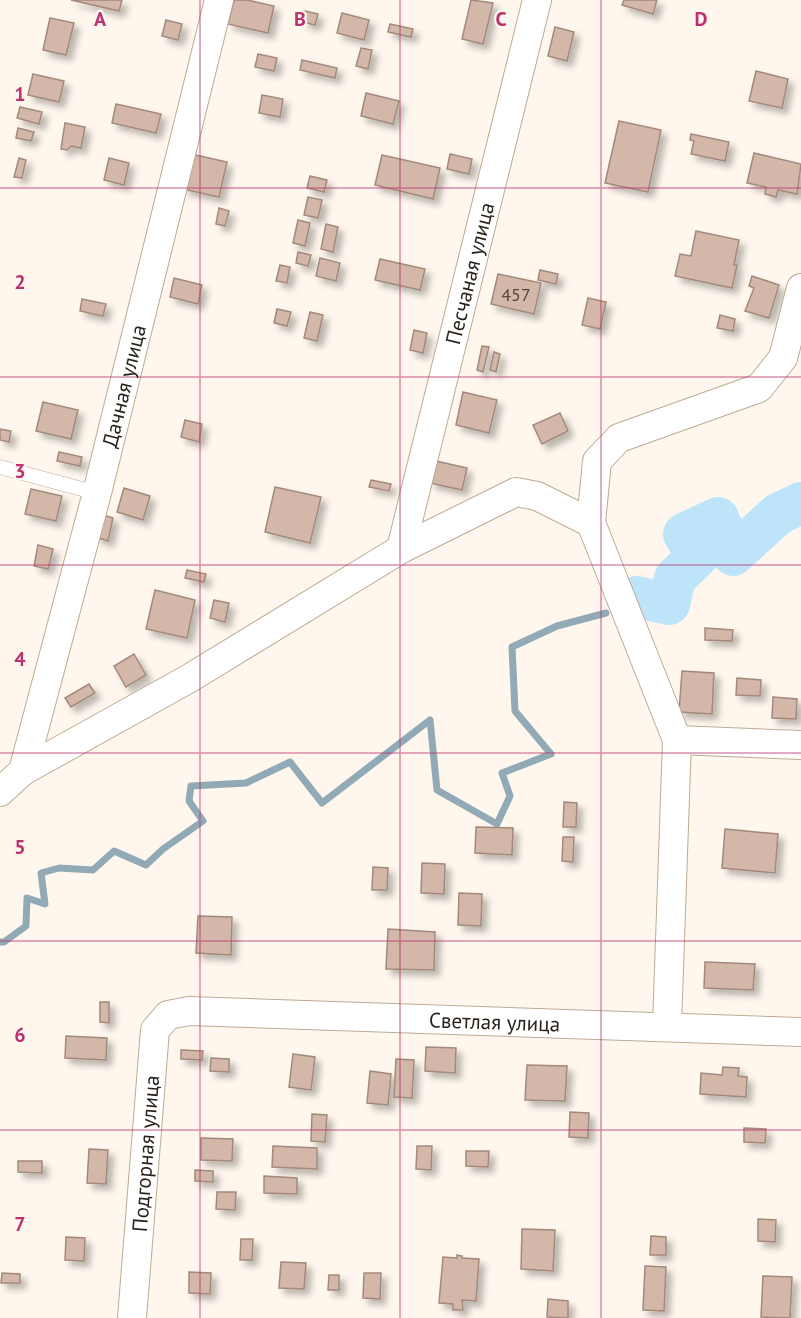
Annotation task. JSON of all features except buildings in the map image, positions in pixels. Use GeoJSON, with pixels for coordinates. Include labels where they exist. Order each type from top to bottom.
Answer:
{"type":"FeatureCollection","features":[{"type":"Feature","properties":{"kind":"street","name":"Дачная улица"},"geometry":{"type":"LineString","coordinates":[[23,771],[98,493],[219,0]]}},
{"type":"Feature","properties":{"kind":"street","name":"Песчаная улица"},"geometry":{"type":"LineString","coordinates":[[400,549],[537,0]]}},
{"type":"Feature","properties":{"kind":"street"},"geometry":{"type":"LineString","coordinates":[[668,1026],[677,740],[591,524],[597,461],[619,438],[759,388],[783,358],[801,288]]}},
{"type":"Feature","properties":{"kind":"street"},"geometry":{"type":"LineString","coordinates":[[0,792],[23,771],[190,678],[400,549],[516,492],[537,496],[591,524]]}},
{"type":"Feature","properties":{"kind":"street"},"geometry":{"type":"LineString","coordinates":[[677,740],[801,746]]}},
{"type":"Feature","properties":{"kind":"street","name":"Светлая улица"},"geometry":{"type":"LineString","coordinates":[[189,1011],[801,1032]]}},
{"type":"Feature","properties":{"kind":"street","name":"Подгорная улица"},"geometry":{"type":"LineString","coordinates":[[132,1318],[155,1030],[168,1015],[189,1011]]}},
{"type":"Feature","properties":{"kind":"lane"},"geometry":{"type":"LineString","coordinates":[[0,467],[98,493]]}},
{"type":"Feature","properties":{"kind":"waterway"},"geometry":{"type":"LineString","coordinates":[[637,597],[669,604],[675,578],[697,557],[684,534],[718,518],[733,555],[778,514],[801,503]]}},
{"type":"Feature","properties":{"kind":"waterway"},"geometry":{"type":"LineString","coordinates":[[0,942],[4,942],[26,926],[27,898],[45,904],[41,873],[59,868],[93,870],[114,851],[146,865],[163,849],[203,821],[189,801],[191,786],[246,783],[290,762],[322,803],[430,720],[437,790],[497,824],[510,796],[502,773],[551,754],[515,711],[512,647],[557,626],[606,613]]}}]}
